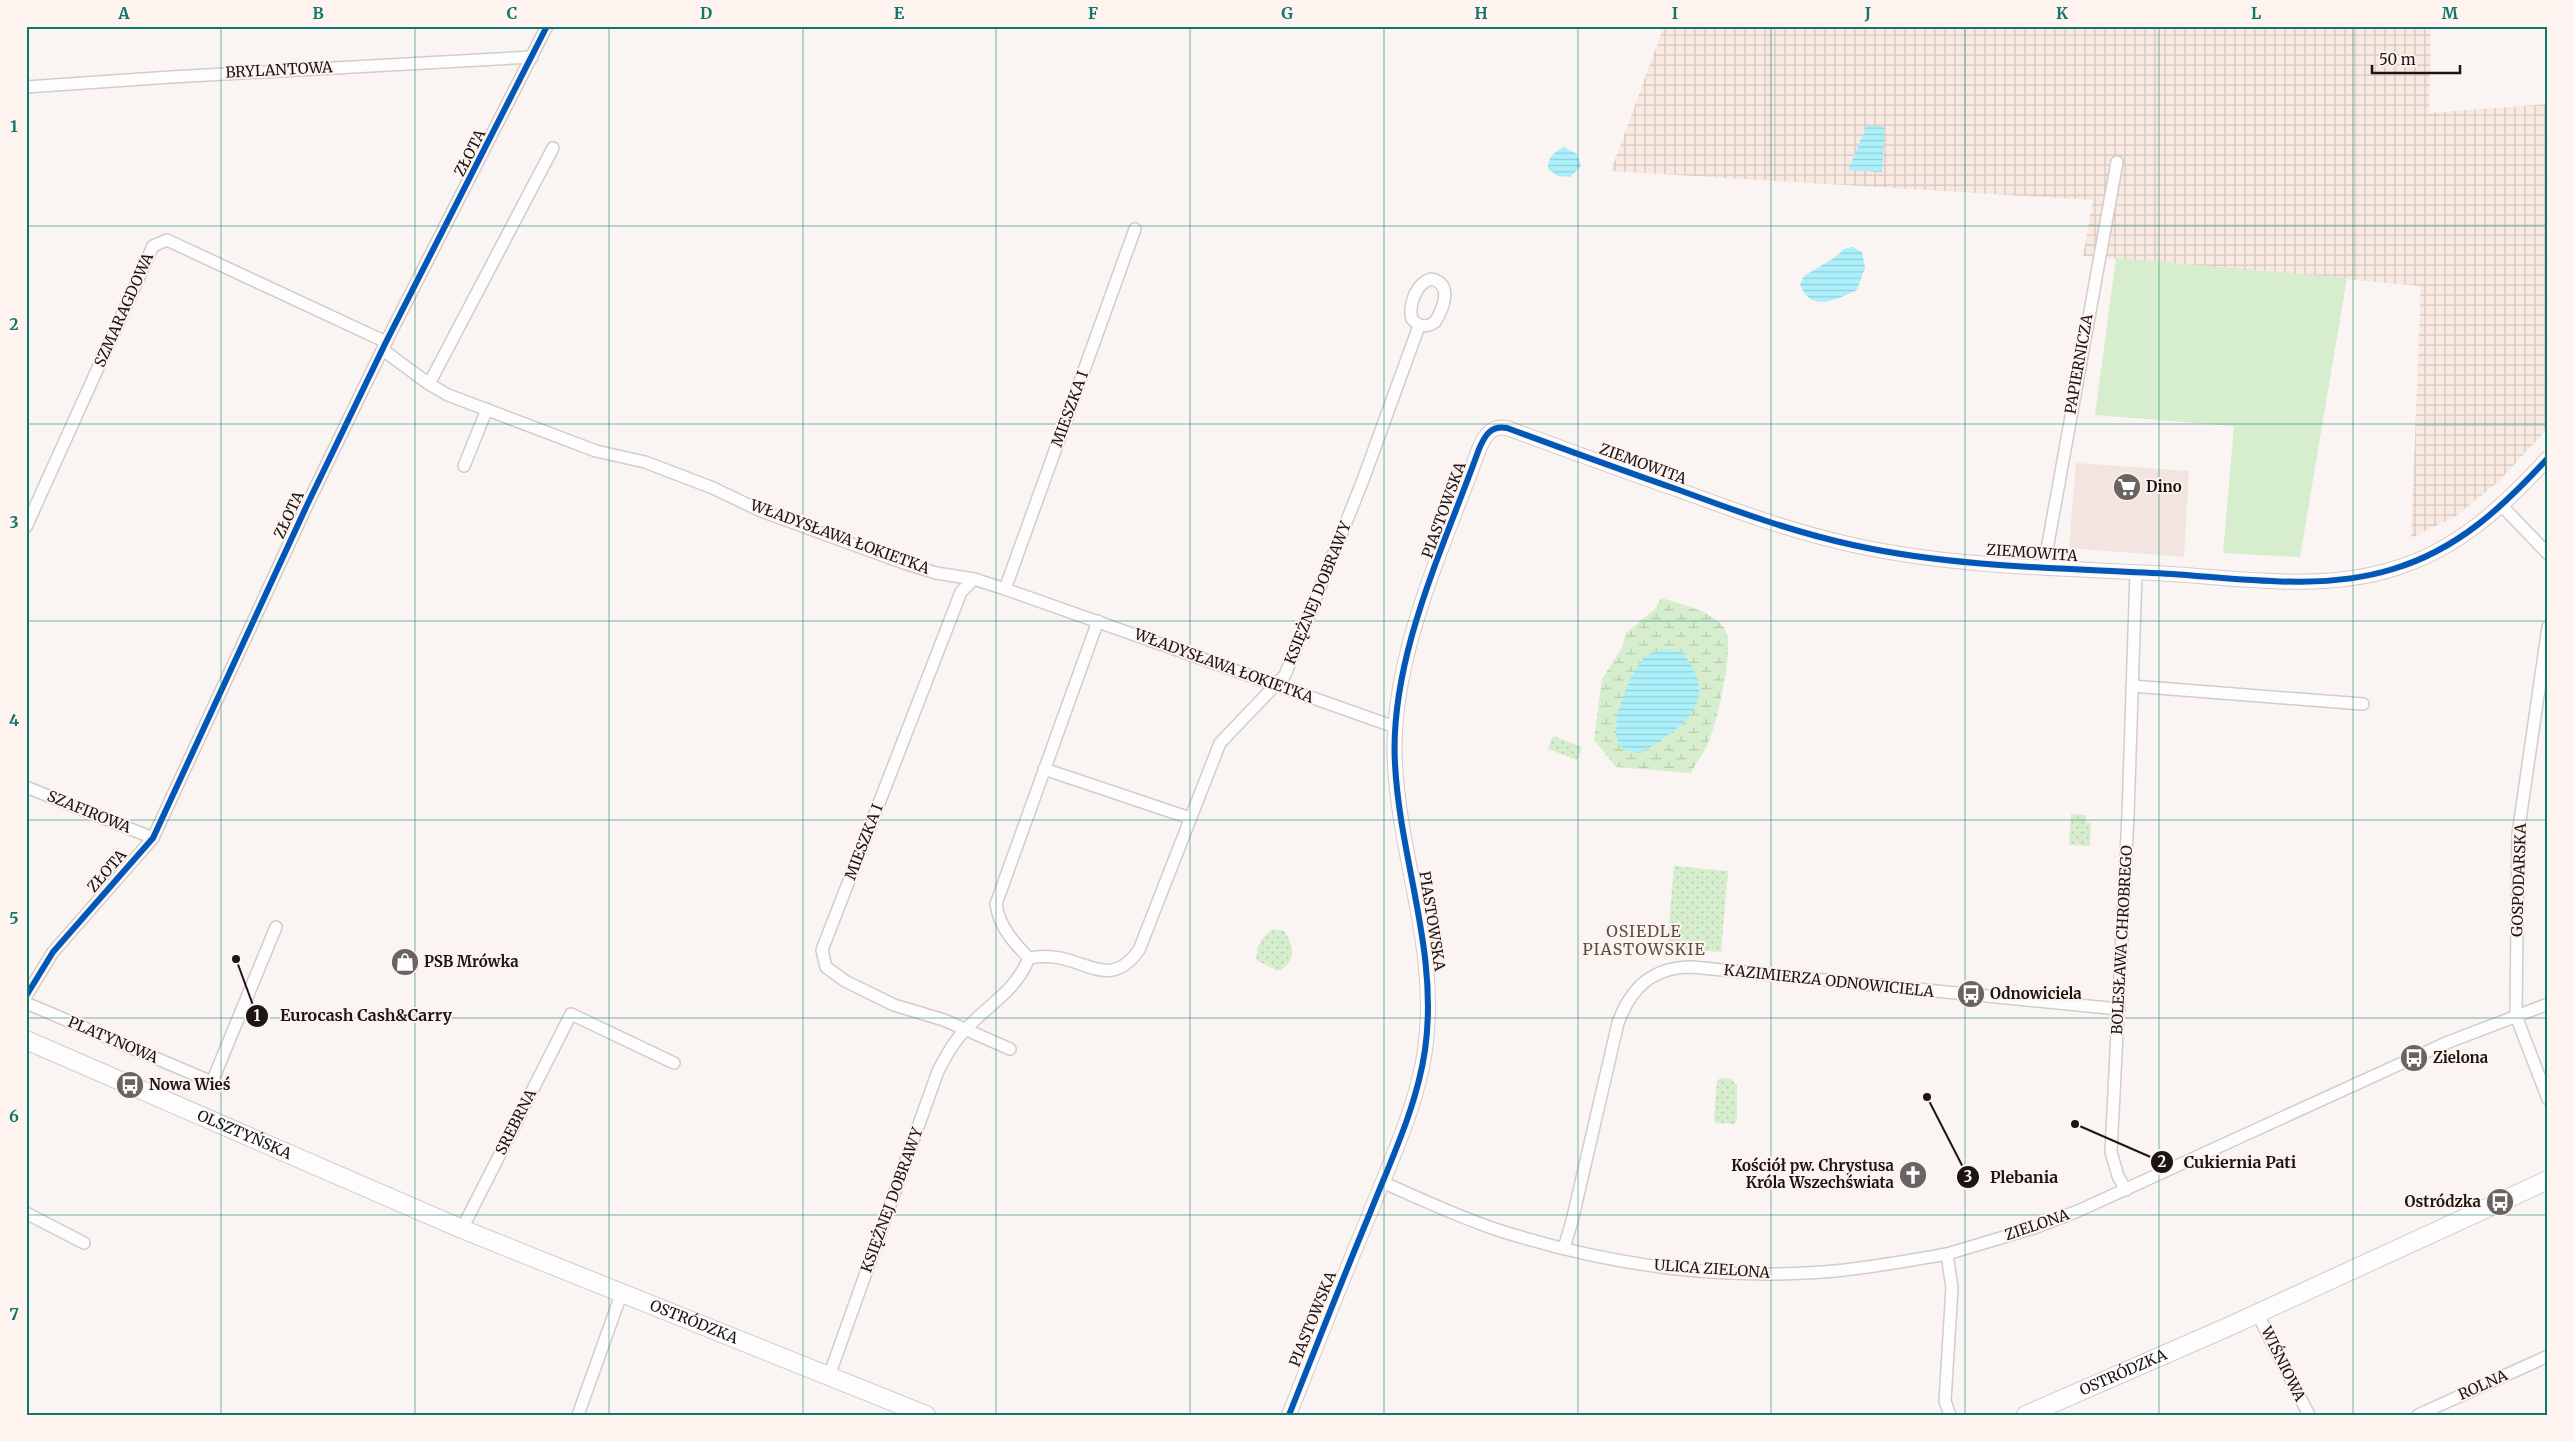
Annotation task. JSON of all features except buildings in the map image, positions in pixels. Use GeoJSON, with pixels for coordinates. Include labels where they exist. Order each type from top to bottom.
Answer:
{"type":"FeatureCollection","features":[{"type":"Feature","properties":{"kind":"main road","name":"OLSZTYŃSKA"},"geometry":{"type":"LineString","coordinates":[[26,1040],[462,1229]]}},
{"type":"Feature","properties":{"kind":"main road","name":"OSTRÓDZKA"},"geometry":{"type":"LineString","coordinates":[[2026,1415],[2257,1313],[2548,1180]]}},
{"type":"Feature","properties":{"kind":"main road","name":"OSTRÓDZKA"},"geometry":{"type":"LineString","coordinates":[[462,1229],[926,1415]]}},
{"type":"Feature","properties":{"kind":"street","name":"ZŁOTA"},"geometry":{"type":"LineString","coordinates":[[26,996],[53,952],[153,838],[308,503],[547,26]]}},
{"type":"Feature","properties":{"kind":"street","name":"BRYLANTOWA"},"geometry":{"type":"LineString","coordinates":[[26,87],[181,76],[532,57]]}},
{"type":"Feature","properties":{"kind":"street"},"geometry":{"type":"LineString","coordinates":[[429,384],[553,148]]}},
{"type":"Feature","properties":{"kind":"street","name":"PAPIERNICZA"},"geometry":{"type":"LineString","coordinates":[[2044,566],[2117,162]]}},
{"type":"Feature","properties":{"kind":"street","name":"MIESZKA I"},"geometry":{"type":"LineString","coordinates":[[1005,589],[1135,229]]}},
{"type":"Feature","properties":{"kind":"street","name":"SZMARAGDOWA"},"geometry":{"type":"LineString","coordinates":[[26,527],[153,246],[167,240],[385,346]]}},
{"type":"Feature","properties":{"kind":"street","name":"KSIĘŻNEJ DOBRAWY"},"geometry":{"type":"LineString","coordinates":[[829,1376],[938,1071],[948,1051],[966,1029],[1017,982],[1029,958],[1060,958],[1108,972],[1121,968],[1132,960],[1139,950],[1220,743],[1285,675],[1363,480],[1419,326]]}},
{"type":"Feature","properties":{"kind":"street","name":"WŁADYSŁAWA ŁOKIETKA"},"geometry":{"type":"LineString","coordinates":[[385,346],[429,384],[448,395],[596,451],[645,462],[713,488],[761,511],[900,562],[936,572],[974,579],[1005,589],[1395,726]]}},
{"type":"Feature","properties":{"kind":"street"},"geometry":{"type":"LineString","coordinates":[[464,466],[487,409]]}},
{"type":"Feature","properties":{"kind":"street","name":"ZIEMOWITA"},"geometry":{"type":"LineString","coordinates":[[1496,427],[1507,428],[1761,520],[1805,533],[1900,554],[2044,566],[2294,581],[2362,577],[2392,570],[2441,550],[2469,532],[2502,506],[2548,458]]}},
{"type":"Feature","properties":{"kind":"street","name":"PIASTOWSKA"},"geometry":{"type":"LineString","coordinates":[[1289,1415],[1408,1113],[1424,1053],[1428,1018],[1429,982],[1424,933],[1398,798],[1395,726],[1409,648],[1429,587],[1482,441],[1489,431],[1496,427]]}},
{"type":"Feature","properties":{"kind":"street"},"geometry":{"type":"LineString","coordinates":[[2502,506],[2548,554]]}},
{"type":"Feature","properties":{"kind":"street","name":"BOLESŁAWA CHROBREGO"},"geometry":{"type":"LineString","coordinates":[[2126,1190],[2111,1158],[2136,572]]}},
{"type":"Feature","properties":{"kind":"street","name":"MIESZKA I"},"geometry":{"type":"LineString","coordinates":[[966,1029],[894,1004],[845,981],[826,967],[822,950],[961,592],[974,579]]}},
{"type":"Feature","properties":{"kind":"street"},"geometry":{"type":"LineString","coordinates":[[1029,958],[1009,936],[997,915],[996,904],[1098,621]]}},
{"type":"Feature","properties":{"kind":"street","name":"GOSPODARSKA"},"geometry":{"type":"LineString","coordinates":[[2548,627],[2518,834],[2516,1016],[2548,1099]]}},
{"type":"Feature","properties":{"kind":"street"},"geometry":{"type":"LineString","coordinates":[[2132,686],[2363,704]]}},
{"type":"Feature","properties":{"kind":"street"},"geometry":{"type":"LineString","coordinates":[[1044,769],[1190,818]]}},
{"type":"Feature","properties":{"kind":"street","name":"SZAFIROWA"},"geometry":{"type":"LineString","coordinates":[[26,787],[153,838]]}},
{"type":"Feature","properties":{"kind":"street","name":"PLATYNOWA"},"geometry":{"type":"LineString","coordinates":[[26,1003],[212,1082],[276,927]]}},
{"type":"Feature","properties":{"kind":"street","name":"KAZIMIERZA ODNOWICIELA"},"geometry":{"type":"LineString","coordinates":[[1564,1248],[1574,1214],[1622,1010],[1637,987],[1645,979],[1663,971],[1678,967],[1702,968],[2118,1009]]}},
{"type":"Feature","properties":{"kind":"street","name":"ZIELONA"},"geometry":{"type":"LineString","coordinates":[[1861,1267],[1947,1254],[2034,1228],[2126,1190],[2446,1043],[2548,1004]]}},
{"type":"Feature","properties":{"kind":"street","name":"SREBRNA"},"geometry":{"type":"LineString","coordinates":[[462,1229],[571,1014],[674,1063]]}},
{"type":"Feature","properties":{"kind":"street"},"geometry":{"type":"LineString","coordinates":[[966,1029],[1010,1049]]}},
{"type":"Feature","properties":{"kind":"street","name":"ULICA ZIELONA"},"geometry":{"type":"LineString","coordinates":[[1382,1182],[1500,1231],[1590,1256],[1636,1264],[1714,1272],[1782,1274],[1861,1267]]}},
{"type":"Feature","properties":{"kind":"street"},"geometry":{"type":"LineString","coordinates":[[26,1213],[84,1243]]}},
{"type":"Feature","properties":{"kind":"street"},"geometry":{"type":"LineString","coordinates":[[1947,1254],[1952,1288],[1945,1401],[1950,1415]]}},
{"type":"Feature","properties":{"kind":"street"},"geometry":{"type":"LineString","coordinates":[[578,1415],[622,1292]]}},
{"type":"Feature","properties":{"kind":"street","name":"WIŚNIOWA"},"geometry":{"type":"LineString","coordinates":[[2257,1313],[2309,1415]]}},
{"type":"Feature","properties":{"kind":"street","name":"ROLNA"},"geometry":{"type":"LineString","coordinates":[[2418,1415],[2548,1356]]}},
{"type":"Feature","properties":{"kind":"shaded area"},"geometry":{"type":"Polygon","coordinates":[[[1664,26],[2431,26],[2429,113],[2548,104],[2548,428],[2498,482],[2456,516],[2411,538],[2421,286],[2083,256],[2093,200],[1611,171],[1664,26]]]}},
{"type":"Feature","properties":{"kind":"shaded area"},"geometry":{"type":"Polygon","coordinates":[[[2076,463],[2189,471],[2184,557],[2069,548],[2076,463]]]}},
{"type":"Feature","properties":{"kind":"green space"},"geometry":{"type":"Polygon","coordinates":[[[2116,258],[2347,278],[2300,557],[2223,553],[2234,426],[2095,415],[2116,258]]]}},
{"type":"Feature","properties":{"kind":"green space"},"geometry":{"type":"Polygon","coordinates":[[[1661,598],[1708,614],[1722,625],[1728,639],[1725,677],[1712,734],[1691,773],[1616,767],[1594,740],[1602,679],[1622,648],[1626,633],[1655,609],[1661,598]]]}},
{"type":"Feature","properties":{"kind":"green space"},"geometry":{"type":"Polygon","coordinates":[[[1553,736],[1582,747],[1577,760],[1548,749],[1553,736]]]}},
{"type":"Feature","properties":{"kind":"green space"},"geometry":{"type":"Polygon","coordinates":[[[2071,814],[2086,815],[2086,822],[2091,823],[2090,846],[2069,845],[2071,814]]]}},
{"type":"Feature","properties":{"kind":"green space"},"geometry":{"type":"Polygon","coordinates":[[[1674,866],[1728,871],[1721,952],[1667,948],[1674,866]]]}},
{"type":"Feature","properties":{"kind":"green space"},"geometry":{"type":"Polygon","coordinates":[[[1273,929],[1284,931],[1292,947],[1291,958],[1284,968],[1278,971],[1256,960],[1260,942],[1273,929]]]}},
{"type":"Feature","properties":{"kind":"green space"},"geometry":{"type":"Polygon","coordinates":[[[1720,1078],[1731,1079],[1737,1085],[1737,1121],[1734,1124],[1716,1123],[1714,1120],[1717,1081],[1720,1078]]]}},
{"type":"Feature","properties":{"kind":"water"},"geometry":{"type":"Polygon","coordinates":[[[1867,125],[1885,127],[1882,172],[1848,170],[1867,125]]]}},
{"type":"Feature","properties":{"kind":"water"},"geometry":{"type":"Polygon","coordinates":[[[1564,147],[1577,154],[1581,166],[1570,177],[1558,176],[1548,169],[1552,155],[1564,147]]]}},
{"type":"Feature","properties":{"kind":"water"},"geometry":{"type":"Polygon","coordinates":[[[1852,247],[1862,252],[1865,268],[1857,290],[1825,302],[1818,302],[1805,294],[1800,285],[1804,276],[1834,258],[1844,249],[1852,247]]]}},
{"type":"Feature","properties":{"kind":"water"},"geometry":{"type":"Polygon","coordinates":[[[1667,649],[1684,654],[1694,671],[1698,682],[1699,694],[1696,705],[1690,715],[1671,733],[1641,753],[1632,752],[1620,745],[1617,736],[1616,725],[1623,698],[1628,684],[1641,662],[1650,654],[1667,649]]]}},
{"type":"Feature","properties":{"kind":"cycle path"},"geometry":{"type":"LineString","coordinates":[[26,996],[53,952],[153,838],[308,503],[386,342],[547,26]]}},
{"type":"Feature","properties":{"kind":"cycle path"},"geometry":{"type":"LineString","coordinates":[[1289,1415],[1402,1133],[1421,1071],[1428,1014],[1427,978],[1423,942],[1398,800],[1395,764],[1395,724],[1401,684],[1422,604],[1435,564],[1479,449],[1489,432],[1501,427],[1507,428],[1765,520],[1831,540],[1892,553],[2012,566],[2283,582],[2339,580],[2366,576],[2393,569],[2438,551],[2478,525],[2496,510],[2548,458]]}},
{"type":"Feature","properties":{"kind":"place","name":"Dino"},"geometry":{"type":"Point","coordinates":[2127,487]}},
{"type":"Feature","properties":{"kind":"place","name":"Eurocash Cash&Carry"},"geometry":{"type":"Point","coordinates":[236,959]}},
{"type":"Feature","properties":{"kind":"place","name":"PSB Mrówka"},"geometry":{"type":"Point","coordinates":[405,962]}},
{"type":"Feature","properties":{"kind":"place","name":"Odnowiciela"},"geometry":{"type":"Point","coordinates":[1971,994]}},
{"type":"Feature","properties":{"kind":"place","name":"Zielona"},"geometry":{"type":"Point","coordinates":[2414,1058]}},
{"type":"Feature","properties":{"kind":"place","name":"Nowa Wieś"},"geometry":{"type":"Point","coordinates":[130,1085]}},
{"type":"Feature","properties":{"kind":"place","name":"Plebania"},"geometry":{"type":"Point","coordinates":[1927,1097]}},
{"type":"Feature","properties":{"kind":"place","name":"Cukiernia Pati"},"geometry":{"type":"Point","coordinates":[2075,1124]}},
{"type":"Feature","properties":{"kind":"place","name":"Kościół pw. Chrystusa Króla Wszechświata"},"geometry":{"type":"Point","coordinates":[1913,1175]}},
{"type":"Feature","properties":{"kind":"place","name":"Ostródzka"},"geometry":{"type":"Point","coordinates":[2500,1202]}},
{"type":"Feature","properties":{"kind":"district","name":"OSIEDLE PIASTOWSKIE"},"geometry":{"type":"Point","coordinates":[1644,940]}}]}
